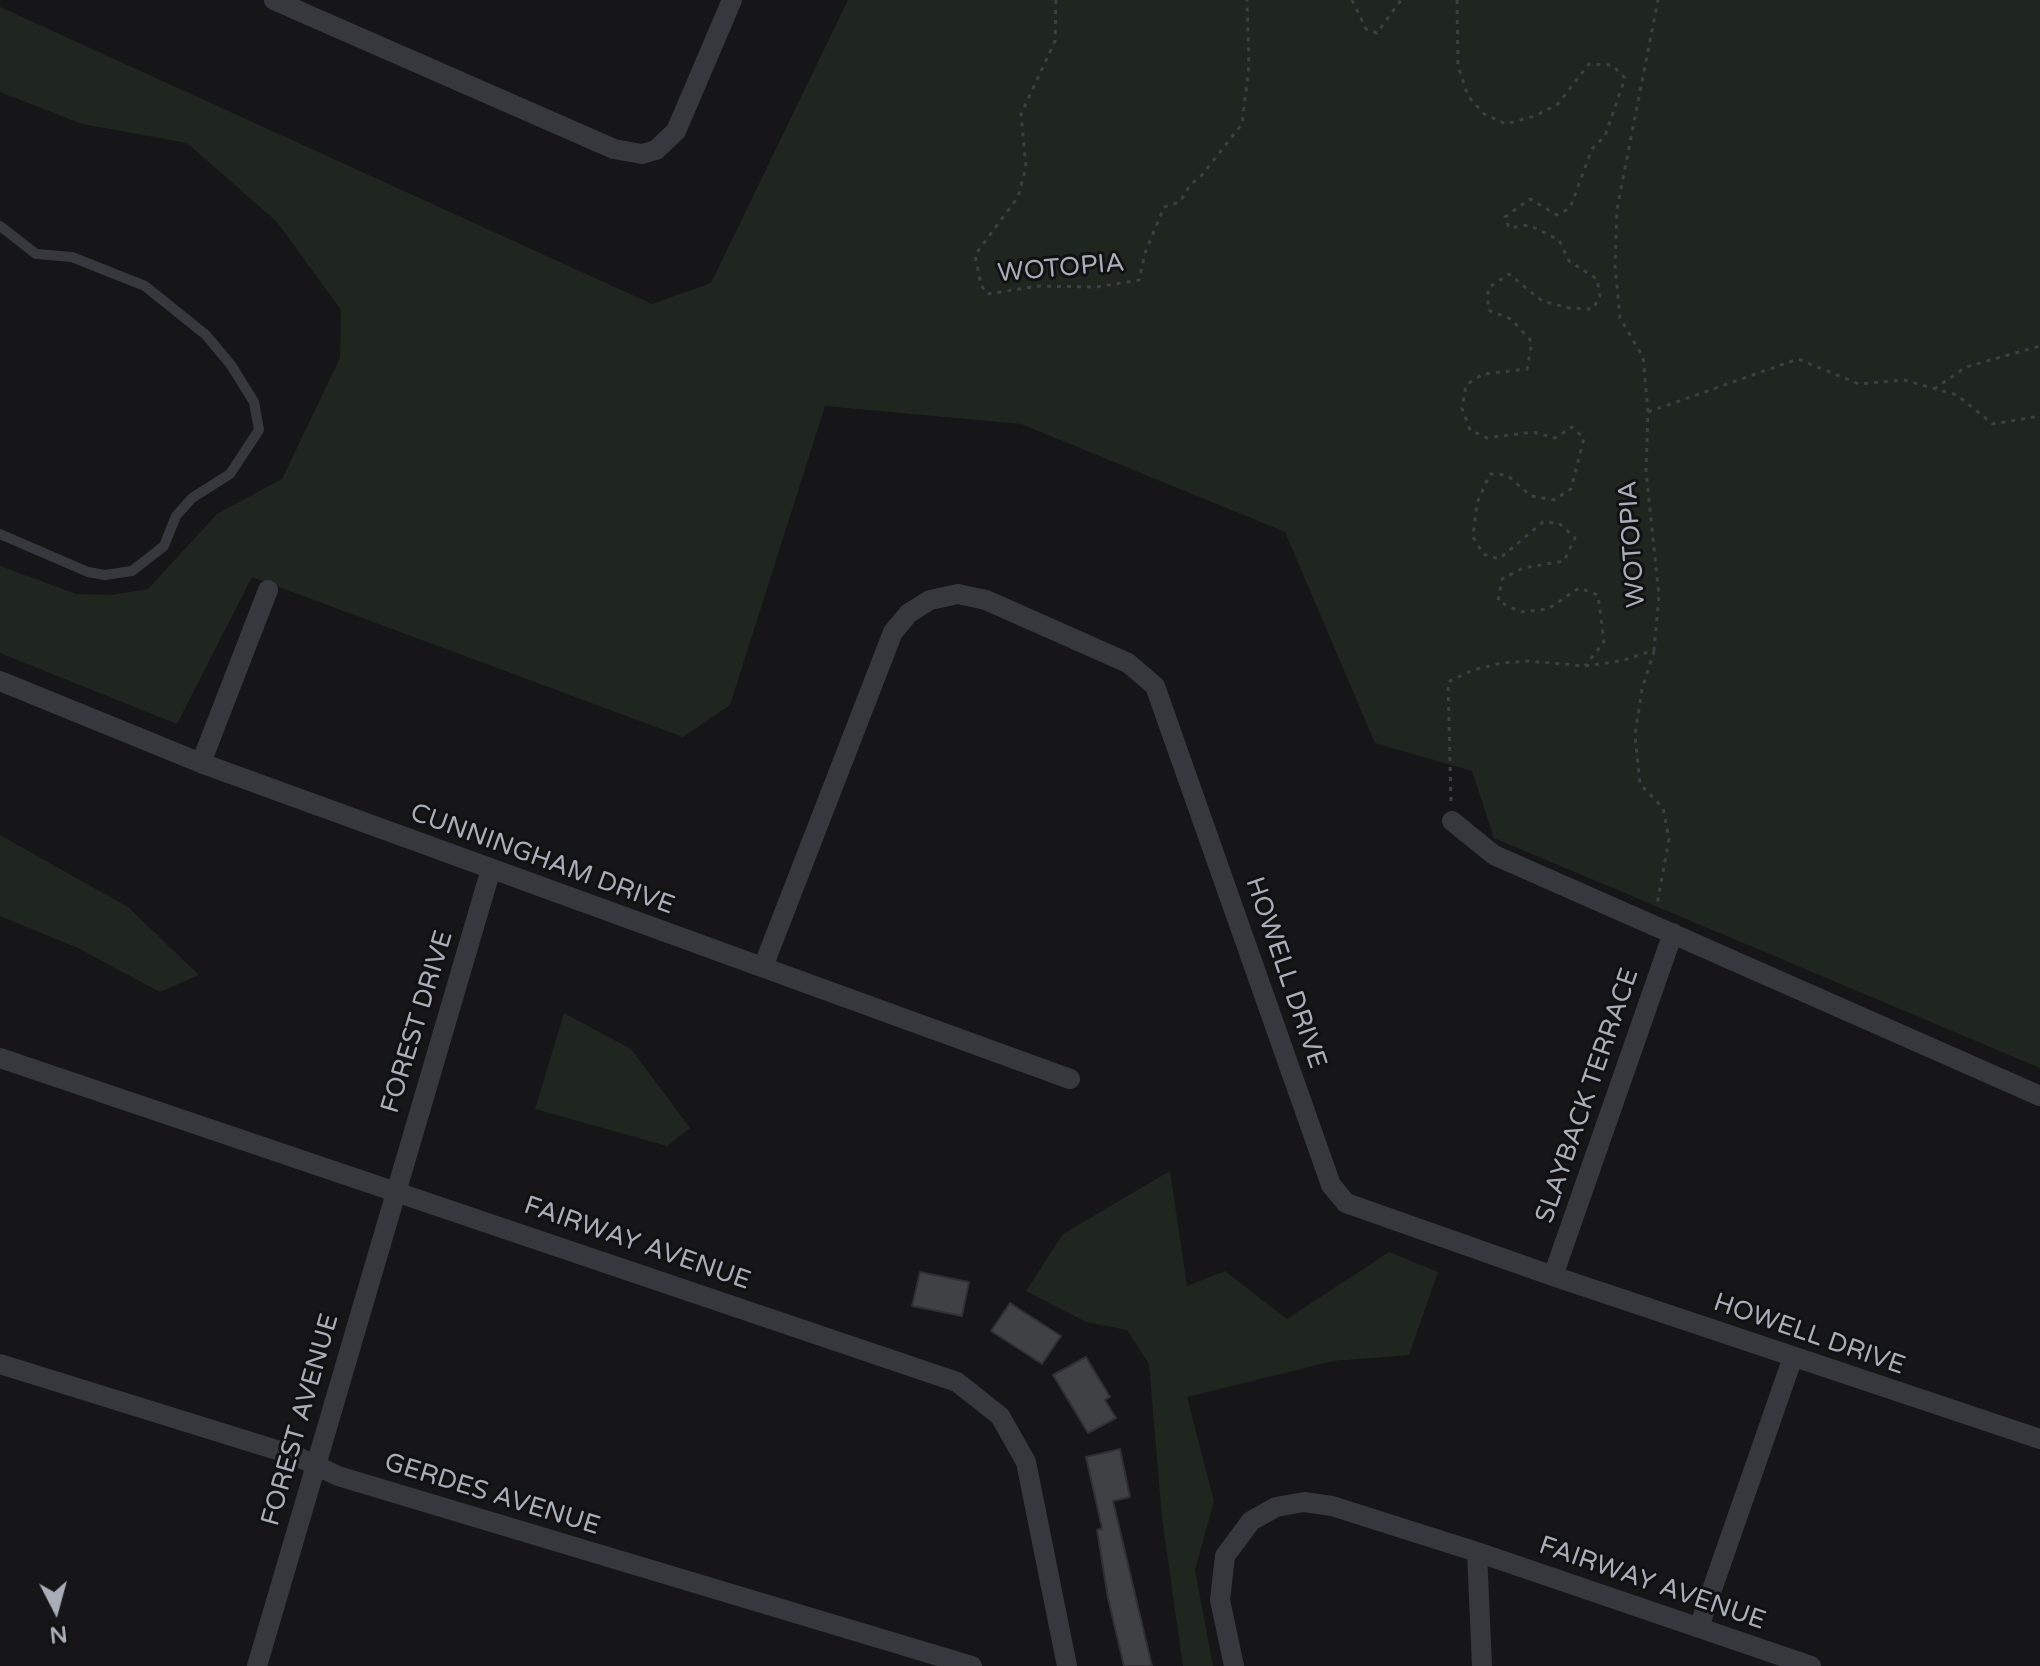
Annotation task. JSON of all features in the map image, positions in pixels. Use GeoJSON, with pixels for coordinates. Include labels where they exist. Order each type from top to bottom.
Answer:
{"type":"FeatureCollection","features":[{"type":"Feature","properties":{"kind":"street"},"geometry":{"type":"LineString","coordinates":[[274,0],[614,149],[642,154],[656,150],[676,131],[732,0]]}},
{"type":"Feature","properties":{"kind":"street"},"geometry":{"type":"LineString","coordinates":[[201,763],[268,590]]}},
{"type":"Feature","properties":{"kind":"street","name":"HOWELL DRIVE"},"geometry":{"type":"LineString","coordinates":[[763,967],[893,632],[909,613],[930,600],[958,594],[986,600],[1136,667],[1160,694],[1335,1192],[1353,1206],[2040,1439]]}},
{"type":"Feature","properties":{"kind":"street","name":"CUNNINGHAM DRIVE"},"geometry":{"type":"LineString","coordinates":[[0,681],[201,763],[1070,1079]]}},
{"type":"Feature","properties":{"kind":"street"},"geometry":{"type":"LineString","coordinates":[[1452,821],[1494,855],[2040,1096]]}},
{"type":"Feature","properties":{"kind":"street","name":"FOREST DRIVE"},"geometry":{"type":"LineString","coordinates":[[395,1189],[491,869]]}},
{"type":"Feature","properties":{"kind":"street","name":"SLAYBACK TERRACE"},"geometry":{"type":"LineString","coordinates":[[1553,1276],[1673,933]]}},
{"type":"Feature","properties":{"kind":"street","name":"FAIRWAY AVENUE"},"geometry":{"type":"LineString","coordinates":[[0,1058],[940,1374],[973,1391],[1000,1416],[1026,1462],[1067,1666]]}},
{"type":"Feature","properties":{"kind":"street","name":"FOREST AVENUE"},"geometry":{"type":"LineString","coordinates":[[257,1666],[395,1189]]}},
{"type":"Feature","properties":{"kind":"street"},"geometry":{"type":"LineString","coordinates":[[1699,1627],[1793,1357]]}},
{"type":"Feature","properties":{"kind":"street","name":"GERDES AVENUE"},"geometry":{"type":"LineString","coordinates":[[0,1364],[296,1456],[338,1476],[972,1666]]}},
{"type":"Feature","properties":{"kind":"street","name":"FAIRWAY AVENUE"},"geometry":{"type":"LineString","coordinates":[[1234,1666],[1220,1600],[1221,1571],[1240,1531],[1276,1507],[1318,1503],[1477,1552],[1811,1666]]}},
{"type":"Feature","properties":{"kind":"street"},"geometry":{"type":"LineString","coordinates":[[1477,1552],[1482,1666]]}},
{"type":"Feature","properties":{"kind":"lane"},"geometry":{"type":"LineString","coordinates":[[0,226],[36,254],[72,257],[145,286],[206,335],[231,365],[254,402],[259,430],[230,474],[192,498],[176,516],[164,546],[132,571],[105,575],[88,572],[0,534]]}},
{"type":"Feature","properties":{"kind":"path","name":"WOTOPIA"},"geometry":{"type":"LineString","coordinates":[[1056,0],[1055,41],[1021,114],[1026,167],[1018,197],[975,255],[987,294],[1039,286],[1097,287],[1139,280],[1145,253],[1164,207],[1180,202],[1190,185],[1228,145],[1242,124],[1249,65],[1247,0]]}},
{"type":"Feature","properties":{"kind":"path"},"geometry":{"type":"LineString","coordinates":[[1352,0],[1366,29],[1377,33],[1401,0]]}},
{"type":"Feature","properties":{"kind":"path","name":"WOTOPIA"},"geometry":{"type":"LineString","coordinates":[[1457,0],[1458,66],[1468,96],[1484,114],[1506,124],[1535,116],[1558,104],[1589,64],[1612,65],[1625,78],[1605,136],[1592,149],[1570,208],[1557,215],[1530,199],[1505,217],[1509,228],[1529,225],[1559,240],[1569,261],[1597,279],[1600,296],[1593,309],[1569,308],[1542,301],[1509,274],[1488,288],[1488,310],[1511,319],[1532,342],[1527,369],[1483,374],[1466,385],[1462,408],[1470,430],[1487,438],[1533,432],[1555,438],[1572,427],[1584,438],[1571,489],[1554,500],[1531,496],[1507,475],[1490,474],[1477,503],[1473,537],[1483,554],[1499,559],[1543,522],[1559,523],[1575,538],[1564,561],[1523,568],[1502,579],[1498,601],[1521,612],[1548,609],[1579,588],[1598,595],[1604,642],[1585,666]]}},
{"type":"Feature","properties":{"kind":"path","name":"WOTOPIA"},"geometry":{"type":"LineString","coordinates":[[1653,925],[1669,839],[1663,808],[1640,784],[1635,735],[1642,689],[1654,650],[1659,596],[1646,471],[1648,412],[1643,357],[1620,318],[1615,266],[1617,209],[1658,0]]}},
{"type":"Feature","properties":{"kind":"path"},"geometry":{"type":"LineString","coordinates":[[1934,389],[1966,367],[2040,346]]}},
{"type":"Feature","properties":{"kind":"path"},"geometry":{"type":"LineString","coordinates":[[1648,412],[1798,359],[1859,384],[1904,380],[1957,395],[1993,424],[2040,416]]}},
{"type":"Feature","properties":{"kind":"path"},"geometry":{"type":"LineString","coordinates":[[1452,821],[1448,682],[1473,670],[1502,663],[1528,661],[1585,666],[1621,661],[1654,650]]}},
{"type":"Feature","properties":{"kind":"shaded area"},"geometry":{"type":"Polygon","coordinates":[[[848,0],[2040,0],[2040,1068],[1494,838],[1472,771],[1375,743],[1285,532],[1021,424],[825,406],[730,705],[683,737],[252,577],[177,724],[0,653],[0,566],[76,594],[111,595],[148,589],[217,514],[282,479],[340,358],[341,310],[277,222],[187,143],[82,124],[0,92],[0,7],[652,304],[711,283],[848,0]]]}},
{"type":"Feature","properties":{"kind":"shaded area"},"geometry":{"type":"Polygon","coordinates":[[[0,835],[128,907],[199,975],[160,992],[78,948],[0,916],[0,835]]]}},
{"type":"Feature","properties":{"kind":"shaded area"},"geometry":{"type":"Polygon","coordinates":[[[564,1013],[631,1049],[690,1128],[667,1146],[535,1109],[564,1013]]]}},
{"type":"Feature","properties":{"kind":"shaded area"},"geometry":{"type":"Polygon","coordinates":[[[1170,1171],[1187,1286],[1225,1271],[1287,1319],[1389,1252],[1438,1272],[1409,1355],[1333,1361],[1187,1397],[1214,1501],[1195,1570],[1213,1666],[1183,1666],[1162,1518],[1149,1364],[1127,1330],[1086,1322],[1026,1291],[1063,1234],[1170,1171]]]}},
{"type":"Feature","properties":{"kind":"building"},"geometry":{"type":"Polygon","coordinates":[[[920,1272],[969,1282],[962,1316],[912,1306],[920,1272]]]}},
{"type":"Feature","properties":{"kind":"building"},"geometry":{"type":"Polygon","coordinates":[[[1010,1303],[1061,1336],[1042,1364],[991,1331],[1010,1303]]]}},
{"type":"Feature","properties":{"kind":"building"},"geometry":{"type":"Polygon","coordinates":[[[1086,1357],[1110,1397],[1105,1400],[1116,1418],[1088,1433],[1053,1375],[1086,1357]]]}},
{"type":"Feature","properties":{"kind":"building"},"geometry":{"type":"Polygon","coordinates":[[[1120,1449],[1130,1497],[1113,1501],[1152,1666],[1124,1666],[1108,1598],[1097,1530],[1102,1528],[1086,1457],[1120,1449]]]}}]}
